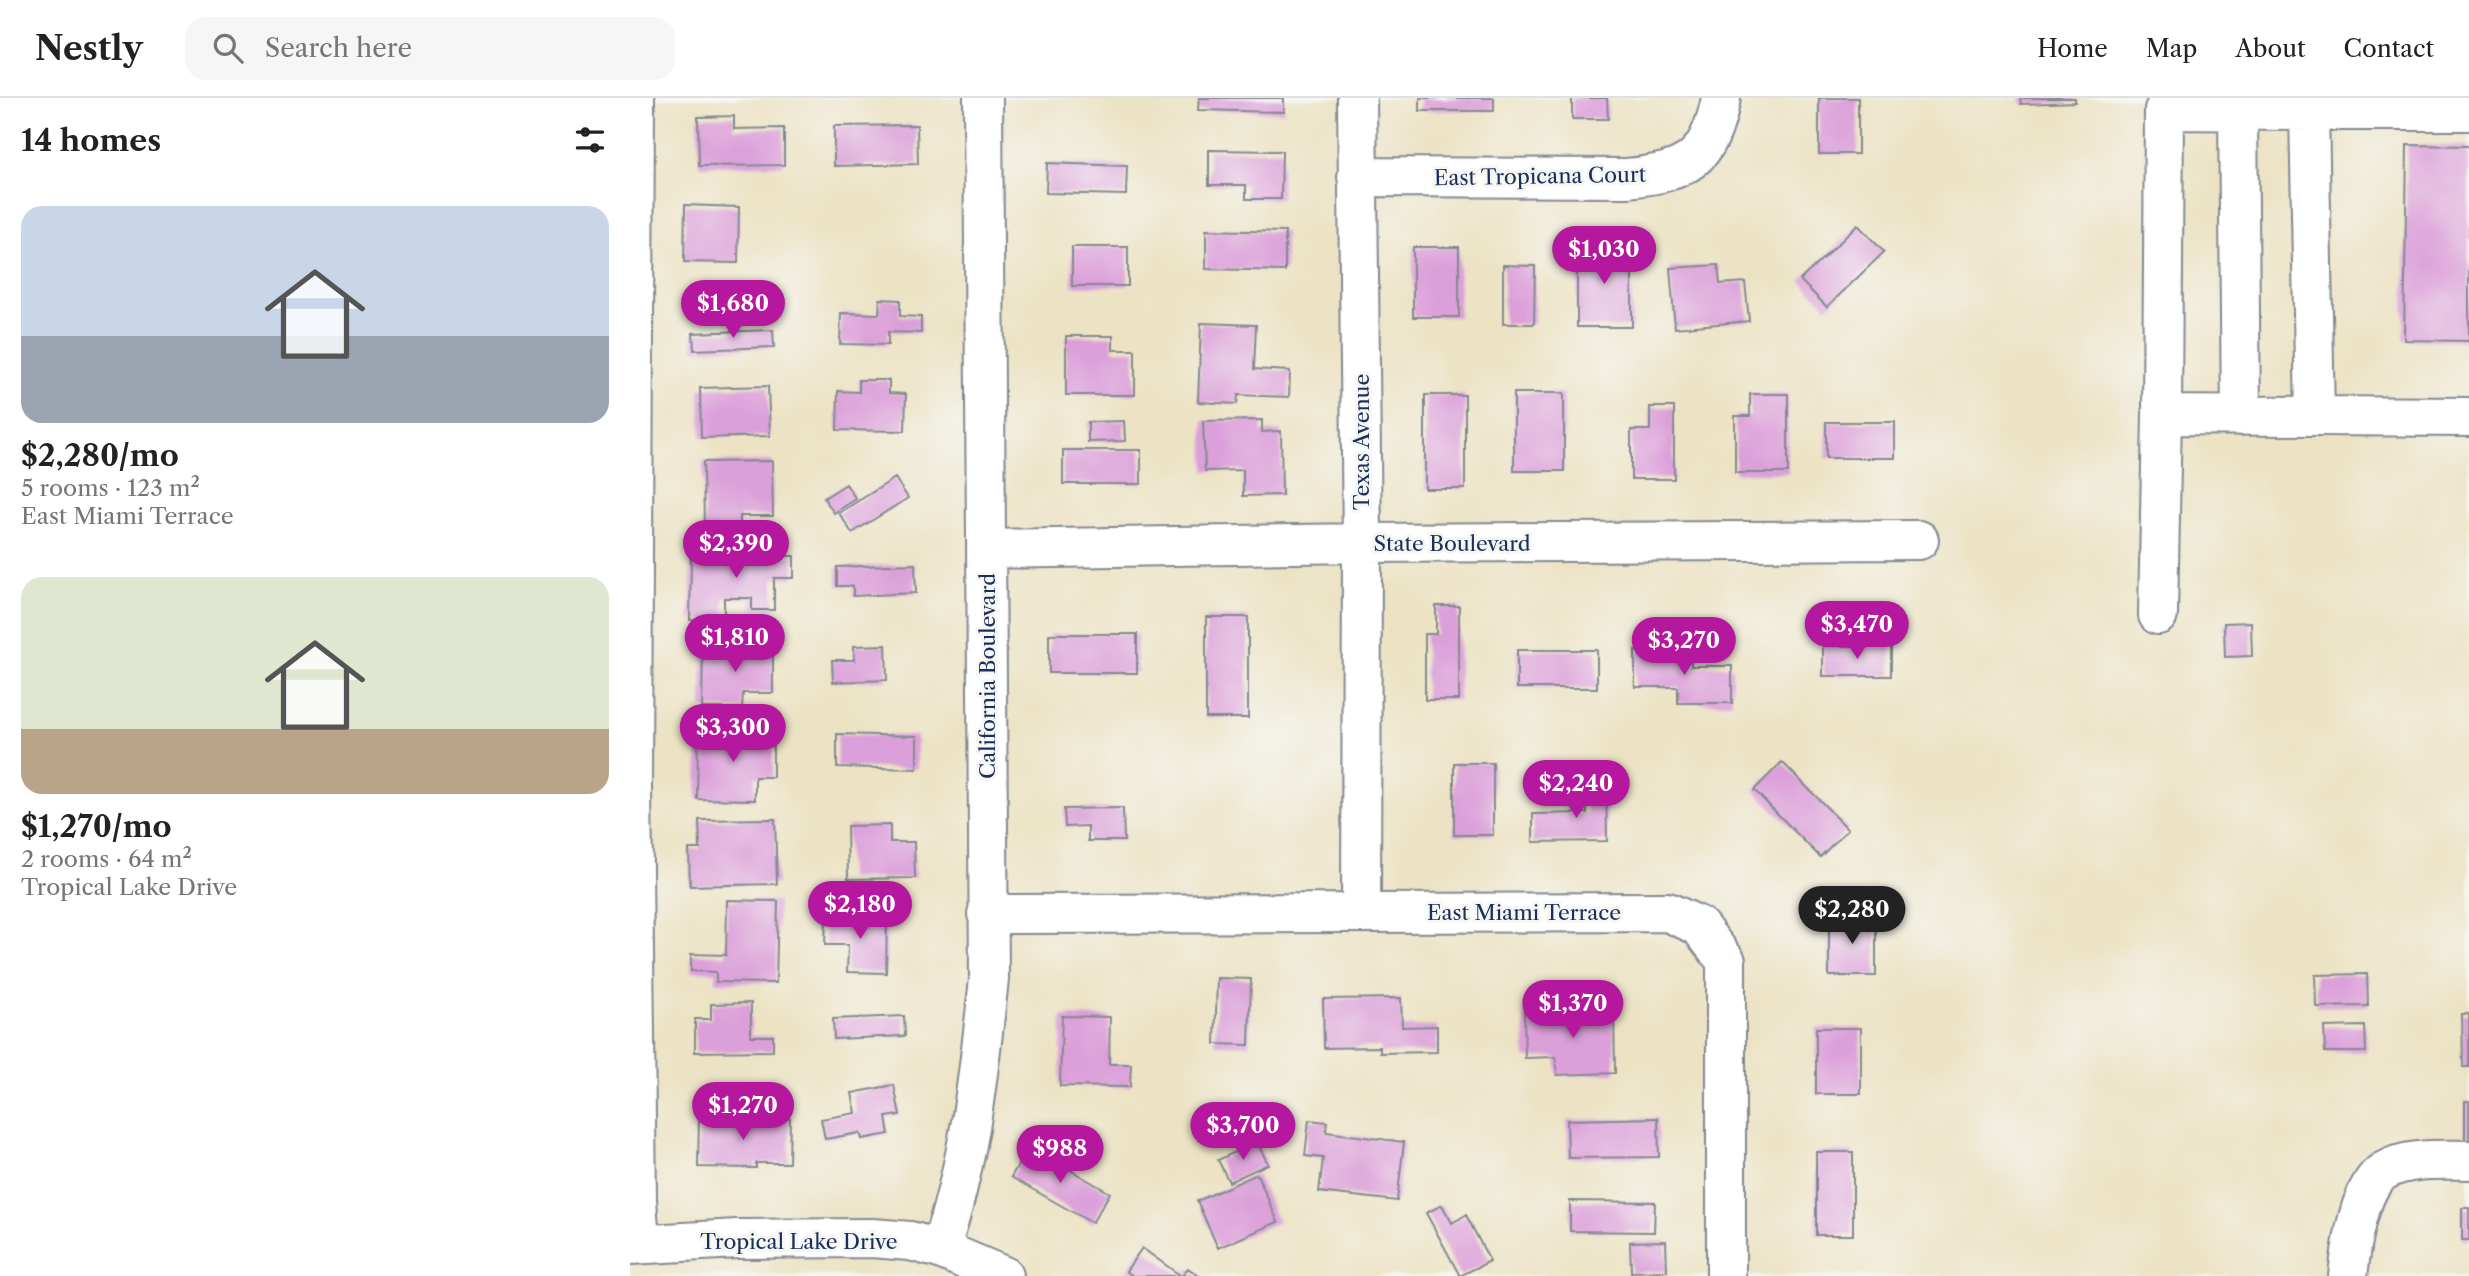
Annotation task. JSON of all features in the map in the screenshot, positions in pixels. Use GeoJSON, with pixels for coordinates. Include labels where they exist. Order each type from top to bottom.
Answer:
{"type":"FeatureCollection","features":[{"type":"Feature","properties":{"kind":"street"},"geometry":{"type":"LineString","coordinates":[[635,98],[631,892],[637,1199],[635,1244]]}},
{"type":"Feature","properties":{"kind":"street","name":"California Boulevard"},"geometry":{"type":"LineString","coordinates":[[940,1249],[954,1208],[976,1097],[989,979],[983,98]]}},
{"type":"Feature","properties":{"kind":"street","name":"Texas Avenue"},"geometry":{"type":"LineString","coordinates":[[1357,98],[1362,543],[1361,912]]}},
{"type":"Feature","properties":{"kind":"street","name":"East Tropicana Court"},"geometry":{"type":"LineString","coordinates":[[1357,177],[1627,178],[1663,174],[1685,165],[1703,148],[1717,121],[1721,98]]}},
{"type":"Feature","properties":{"kind":"street"},"geometry":{"type":"LineString","coordinates":[[2158,615],[2164,110],[2469,111]]}},
{"type":"Feature","properties":{"kind":"street"},"geometry":{"type":"LineString","coordinates":[[2238,111],[2241,416]]}},
{"type":"Feature","properties":{"kind":"street"},"geometry":{"type":"LineString","coordinates":[[2309,111],[2315,416]]}},
{"type":"Feature","properties":{"kind":"street"},"geometry":{"type":"LineString","coordinates":[[2162,415],[2469,417]]}},
{"type":"Feature","properties":{"kind":"street","name":"State Boulevard"},"geometry":{"type":"LineString","coordinates":[[986,548],[1919,540]]}},
{"type":"Feature","properties":{"kind":"street","name":"East Miami Terrace"},"geometry":{"type":"LineString","coordinates":[[987,914],[1668,912],[1699,926],[1726,961],[1726,1276]]}},
{"type":"Feature","properties":{"kind":"street"},"geometry":{"type":"LineString","coordinates":[[2348,1276],[2357,1223],[2368,1191],[2383,1171],[2416,1161],[2469,1160]]}},
{"type":"Feature","properties":{"kind":"street","name":"Tropical Lake Drive"},"geometry":{"type":"LineString","coordinates":[[635,1244],[737,1239],[872,1238],[910,1241],[940,1249],[1004,1276]]}},
{"type":"Feature","properties":{"kind":"building"},"geometry":{"type":"Polygon","coordinates":[[[1199,98],[1284,98],[1284,112],[1198,110],[1199,98]]]}},
{"type":"Feature","properties":{"kind":"building"},"geometry":{"type":"Polygon","coordinates":[[[1420,98],[1494,98],[1494,111],[1420,111],[1420,98]]]}},
{"type":"Feature","properties":{"kind":"building"},"geometry":{"type":"Polygon","coordinates":[[[1572,98],[1607,98],[1608,119],[1572,119],[1572,98]]]}},
{"type":"Feature","properties":{"kind":"building"},"geometry":{"type":"Polygon","coordinates":[[[1819,98],[1858,98],[1858,154],[1819,154],[1819,98]]]}},
{"type":"Feature","properties":{"kind":"building"},"geometry":{"type":"Polygon","coordinates":[[[2020,98],[2075,98],[2075,102],[2021,104],[2020,98]]]}},
{"type":"Feature","properties":{"kind":"building"},"geometry":{"type":"Polygon","coordinates":[[[734,116],[734,129],[784,128],[784,165],[699,166],[698,117],[734,116]]]}},
{"type":"Feature","properties":{"kind":"building"},"geometry":{"type":"Polygon","coordinates":[[[917,125],[918,164],[834,166],[834,126],[917,125]]]}},
{"type":"Feature","properties":{"kind":"building"},"geometry":{"type":"Polygon","coordinates":[[[2407,145],[2469,146],[2469,341],[2404,340],[2407,145]]]}},
{"type":"Feature","properties":{"kind":"building"},"geometry":{"type":"Polygon","coordinates":[[[1209,150],[1282,151],[1281,199],[1246,199],[1246,185],[1209,185],[1209,150]]]}},
{"type":"Feature","properties":{"kind":"building"},"geometry":{"type":"Polygon","coordinates":[[[1047,163],[1127,166],[1126,195],[1046,193],[1047,163]]]}},
{"type":"Feature","properties":{"kind":"building"},"geometry":{"type":"Polygon","coordinates":[[[685,205],[739,207],[738,263],[684,262],[685,205]]]}},
{"type":"Feature","properties":{"kind":"building"},"geometry":{"type":"Polygon","coordinates":[[[1858,225],[1884,252],[1827,307],[1800,280],[1858,225]]]}},
{"type":"Feature","properties":{"kind":"building"},"geometry":{"type":"Polygon","coordinates":[[[1206,230],[1285,232],[1285,271],[1206,269],[1206,230]]]}},
{"type":"Feature","properties":{"kind":"building"},"geometry":{"type":"Polygon","coordinates":[[[1577,245],[1632,245],[1632,327],[1577,327],[1577,245]]]}},
{"type":"Feature","properties":{"kind":"building"},"geometry":{"type":"Polygon","coordinates":[[[1072,247],[1128,247],[1128,286],[1072,286],[1072,247]]]}},
{"type":"Feature","properties":{"kind":"building"},"geometry":{"type":"Polygon","coordinates":[[[1413,247],[1459,247],[1459,317],[1413,317],[1413,247]]]}},
{"type":"Feature","properties":{"kind":"building"},"geometry":{"type":"Polygon","coordinates":[[[1503,265],[1535,266],[1534,324],[1503,324],[1503,265]]]}},
{"type":"Feature","properties":{"kind":"building"},"geometry":{"type":"Polygon","coordinates":[[[1718,265],[1720,284],[1745,282],[1749,321],[1675,328],[1670,268],[1718,265]]]}},
{"type":"Feature","properties":{"kind":"building"},"geometry":{"type":"Polygon","coordinates":[[[880,299],[900,300],[900,316],[921,317],[921,333],[888,332],[888,345],[840,344],[841,313],[879,314],[880,299]]]}},
{"type":"Feature","properties":{"kind":"building"},"geometry":{"type":"Polygon","coordinates":[[[1201,323],[1256,325],[1254,369],[1290,371],[1289,397],[1238,395],[1237,404],[1198,402],[1201,323]]]}},
{"type":"Feature","properties":{"kind":"building"},"geometry":{"type":"Polygon","coordinates":[[[773,330],[774,347],[694,350],[693,333],[773,330]]]}},
{"type":"Feature","properties":{"kind":"building"},"geometry":{"type":"Polygon","coordinates":[[[1066,336],[1113,336],[1113,350],[1135,350],[1135,395],[1066,395],[1066,336]]]}},
{"type":"Feature","properties":{"kind":"building"},"geometry":{"type":"Polygon","coordinates":[[[859,380],[889,380],[889,393],[906,394],[905,431],[837,430],[838,391],[859,392],[859,380]]]}},
{"type":"Feature","properties":{"kind":"building"},"geometry":{"type":"Polygon","coordinates":[[[768,386],[770,436],[701,438],[700,388],[768,386]]]}},
{"type":"Feature","properties":{"kind":"building"},"geometry":{"type":"Polygon","coordinates":[[[1514,393],[1564,393],[1564,471],[1514,471],[1514,393]]]}},
{"type":"Feature","properties":{"kind":"building"},"geometry":{"type":"Polygon","coordinates":[[[1750,394],[1788,394],[1788,473],[1735,473],[1735,416],[1750,416],[1750,394]]]}},
{"type":"Feature","properties":{"kind":"building"},"geometry":{"type":"Polygon","coordinates":[[[1425,395],[1465,395],[1465,489],[1425,489],[1425,395]]]}},
{"type":"Feature","properties":{"kind":"building"},"geometry":{"type":"Polygon","coordinates":[[[1650,407],[1674,407],[1674,479],[1631,479],[1631,430],[1650,430],[1650,407]]]}},
{"type":"Feature","properties":{"kind":"building"},"geometry":{"type":"Polygon","coordinates":[[[1262,420],[1262,432],[1281,431],[1282,495],[1243,496],[1243,470],[1205,471],[1203,421],[1262,420]]]}},
{"type":"Feature","properties":{"kind":"building"},"geometry":{"type":"Polygon","coordinates":[[[1124,421],[1125,441],[1088,442],[1088,422],[1124,421]]]}},
{"type":"Feature","properties":{"kind":"building"},"geometry":{"type":"Polygon","coordinates":[[[1826,422],[1895,422],[1895,458],[1826,458],[1826,422]]]}},
{"type":"Feature","properties":{"kind":"building"},"geometry":{"type":"Polygon","coordinates":[[[1063,450],[1141,450],[1141,484],[1063,484],[1063,450]]]}},
{"type":"Feature","properties":{"kind":"building"},"geometry":{"type":"Polygon","coordinates":[[[772,461],[773,516],[740,516],[740,530],[704,531],[703,462],[772,461]]]}},
{"type":"Feature","properties":{"kind":"building"},"geometry":{"type":"Polygon","coordinates":[[[895,478],[908,498],[852,533],[839,513],[895,478]]]}},
{"type":"Feature","properties":{"kind":"building"},"geometry":{"type":"Polygon","coordinates":[[[846,484],[856,499],[834,513],[824,498],[846,484]]]}},
{"type":"Feature","properties":{"kind":"building"},"geometry":{"type":"Polygon","coordinates":[[[744,544],[771,544],[771,556],[794,556],[794,578],[774,578],[774,610],[752,610],[752,598],[724,598],[724,620],[690,620],[691,556],[744,556],[744,544]]]}},
{"type":"Feature","properties":{"kind":"building"},"geometry":{"type":"Polygon","coordinates":[[[915,564],[916,593],[853,596],[853,586],[837,586],[837,567],[915,564]]]}},
{"type":"Feature","properties":{"kind":"building"},"geometry":{"type":"Polygon","coordinates":[[[1436,606],[1459,606],[1459,700],[1425,700],[1425,634],[1436,634],[1436,606]]]}},
{"type":"Feature","properties":{"kind":"building"},"geometry":{"type":"Polygon","coordinates":[[[1206,617],[1248,617],[1248,718],[1206,718],[1206,617]]]}},
{"type":"Feature","properties":{"kind":"building"},"geometry":{"type":"Polygon","coordinates":[[[2251,622],[2252,656],[2225,657],[2224,623],[2251,622]]]}},
{"type":"Feature","properties":{"kind":"building"},"geometry":{"type":"Polygon","coordinates":[[[1049,634],[1137,634],[1137,673],[1049,673],[1049,634]]]}},
{"type":"Feature","properties":{"kind":"building"},"geometry":{"type":"Polygon","coordinates":[[[703,645],[773,645],[773,693],[743,693],[742,708],[702,708],[703,645]]]}},
{"type":"Feature","properties":{"kind":"building"},"geometry":{"type":"Polygon","coordinates":[[[886,645],[887,680],[833,682],[832,660],[854,660],[854,646],[886,645]]]}},
{"type":"Feature","properties":{"kind":"building"},"geometry":{"type":"Polygon","coordinates":[[[1823,646],[1891,646],[1891,676],[1823,676],[1823,646]]]}},
{"type":"Feature","properties":{"kind":"building"},"geometry":{"type":"Polygon","coordinates":[[[1517,650],[1597,650],[1597,688],[1517,688],[1517,650]]]}},
{"type":"Feature","properties":{"kind":"building"},"geometry":{"type":"Polygon","coordinates":[[[1635,651],[1691,651],[1691,666],[1732,666],[1732,703],[1678,703],[1678,687],[1635,687],[1635,651]]]}},
{"type":"Feature","properties":{"kind":"building"},"geometry":{"type":"Polygon","coordinates":[[[698,732],[773,733],[773,777],[755,777],[755,800],[697,799],[698,732]]]}},
{"type":"Feature","properties":{"kind":"building"},"geometry":{"type":"Polygon","coordinates":[[[837,734],[917,736],[917,769],[837,767],[837,734]]]}},
{"type":"Feature","properties":{"kind":"building"},"geometry":{"type":"Polygon","coordinates":[[[1782,762],[1848,829],[1820,857],[1754,790],[1782,762]]]}},
{"type":"Feature","properties":{"kind":"building"},"geometry":{"type":"Polygon","coordinates":[[[1454,763],[1493,763],[1493,835],[1454,835],[1454,763]]]}},
{"type":"Feature","properties":{"kind":"building"},"geometry":{"type":"Polygon","coordinates":[[[1606,779],[1607,841],[1533,842],[1533,814],[1587,813],[1587,780],[1606,779]]]}},
{"type":"Feature","properties":{"kind":"building"},"geometry":{"type":"Polygon","coordinates":[[[1123,808],[1124,841],[1088,841],[1088,826],[1065,827],[1064,809],[1123,808]]]}},
{"type":"Feature","properties":{"kind":"building"},"geometry":{"type":"Polygon","coordinates":[[[775,819],[777,884],[690,886],[689,849],[700,849],[699,820],[775,819]]]}},
{"type":"Feature","properties":{"kind":"building"},"geometry":{"type":"Polygon","coordinates":[[[890,825],[890,842],[914,842],[915,878],[848,879],[847,826],[890,825]]]}},
{"type":"Feature","properties":{"kind":"building"},"geometry":{"type":"Polygon","coordinates":[[[727,900],[778,901],[776,983],[716,982],[716,972],[691,971],[691,954],[726,955],[727,900]]]}},
{"type":"Feature","properties":{"kind":"building"},"geometry":{"type":"Polygon","coordinates":[[[826,915],[887,916],[886,973],[847,972],[848,945],[825,945],[826,915]]]}},
{"type":"Feature","properties":{"kind":"building"},"geometry":{"type":"Polygon","coordinates":[[[1829,915],[1876,915],[1876,976],[1829,976],[1829,915]]]}},
{"type":"Feature","properties":{"kind":"building"},"geometry":{"type":"Polygon","coordinates":[[[2367,974],[2368,1006],[2316,1007],[2315,975],[2367,974]]]}},
{"type":"Feature","properties":{"kind":"building"},"geometry":{"type":"Polygon","coordinates":[[[1217,978],[1251,979],[1249,1045],[1215,1044],[1217,978]]]}},
{"type":"Feature","properties":{"kind":"building"},"geometry":{"type":"Polygon","coordinates":[[[1401,998],[1402,1027],[1437,1026],[1437,1052],[1380,1053],[1380,1047],[1324,1048],[1323,999],[1401,998]]]}},
{"type":"Feature","properties":{"kind":"building"},"geometry":{"type":"Polygon","coordinates":[[[751,1003],[751,1036],[773,1036],[773,1051],[695,1052],[695,1019],[711,1019],[711,1004],[751,1003]]]}},
{"type":"Feature","properties":{"kind":"building"},"geometry":{"type":"Polygon","coordinates":[[[1614,1009],[1615,1073],[1557,1075],[1556,1057],[1525,1058],[1524,1011],[1614,1009]]]}},
{"type":"Feature","properties":{"kind":"building"},"geometry":{"type":"Polygon","coordinates":[[[2462,1014],[2469,1014],[2469,1067],[2463,1067],[2462,1014]]]}},
{"type":"Feature","properties":{"kind":"building"},"geometry":{"type":"Polygon","coordinates":[[[904,1016],[905,1036],[834,1039],[833,1019],[904,1016]]]}},
{"type":"Feature","properties":{"kind":"building"},"geometry":{"type":"Polygon","coordinates":[[[1062,1016],[1110,1017],[1109,1064],[1131,1064],[1130,1087],[1060,1086],[1062,1016]]]}},
{"type":"Feature","properties":{"kind":"building"},"geometry":{"type":"Polygon","coordinates":[[[2365,1026],[2366,1052],[2325,1052],[2324,1027],[2365,1026]]]}},
{"type":"Feature","properties":{"kind":"building"},"geometry":{"type":"Polygon","coordinates":[[[1816,1028],[1861,1028],[1861,1094],[1816,1094],[1816,1028]]]}},
{"type":"Feature","properties":{"kind":"building"},"geometry":{"type":"Polygon","coordinates":[[[894,1085],[900,1115],[886,1117],[889,1134],[862,1139],[860,1133],[825,1139],[821,1119],[856,1113],[852,1093],[894,1085]]]}},
{"type":"Feature","properties":{"kind":"building"},"geometry":{"type":"Polygon","coordinates":[[[2465,1101],[2469,1101],[2469,1143],[2465,1143],[2465,1101]]]}},
{"type":"Feature","properties":{"kind":"building"},"geometry":{"type":"Polygon","coordinates":[[[699,1117],[790,1118],[789,1163],[756,1163],[756,1168],[698,1167],[699,1117]]]}},
{"type":"Feature","properties":{"kind":"building"},"geometry":{"type":"Polygon","coordinates":[[[1658,1118],[1659,1157],[1568,1158],[1567,1120],[1658,1118]]]}},
{"type":"Feature","properties":{"kind":"building"},"geometry":{"type":"Polygon","coordinates":[[[1309,1120],[1327,1122],[1326,1132],[1404,1142],[1397,1201],[1319,1192],[1323,1158],[1305,1156],[1309,1120]]]}},
{"type":"Feature","properties":{"kind":"building"},"geometry":{"type":"Polygon","coordinates":[[[1257,1142],[1268,1164],[1229,1182],[1218,1160],[1257,1142]]]}},
{"type":"Feature","properties":{"kind":"building"},"geometry":{"type":"Polygon","coordinates":[[[1029,1146],[1110,1193],[1092,1223],[1011,1177],[1029,1146]]]}},
{"type":"Feature","properties":{"kind":"building"},"geometry":{"type":"Polygon","coordinates":[[[1816,1152],[1853,1152],[1853,1235],[1816,1235],[1816,1152]]]}},
{"type":"Feature","properties":{"kind":"building"},"geometry":{"type":"Polygon","coordinates":[[[1257,1174],[1278,1222],[1218,1248],[1197,1201],[1257,1174]]]}},
{"type":"Feature","properties":{"kind":"building"},"geometry":{"type":"Polygon","coordinates":[[[1570,1201],[1655,1202],[1654,1232],[1570,1231],[1570,1201]]]}},
{"type":"Feature","properties":{"kind":"building"},"geometry":{"type":"Polygon","coordinates":[[[1442,1205],[1452,1223],[1466,1215],[1490,1261],[1460,1276],[1426,1213],[1442,1205]]]}},
{"type":"Feature","properties":{"kind":"building"},"geometry":{"type":"Polygon","coordinates":[[[2462,1208],[2469,1208],[2469,1240],[2462,1240],[2462,1208]]]}},
{"type":"Feature","properties":{"kind":"building"},"geometry":{"type":"Polygon","coordinates":[[[1666,1241],[1667,1271],[1631,1272],[1630,1242],[1666,1241]]]}},
{"type":"Feature","properties":{"kind":"building"},"geometry":{"type":"Polygon","coordinates":[[[1142,1248],[1181,1276],[1133,1276],[1126,1271],[1142,1248]]]}},
{"type":"Feature","properties":{"kind":"building"},"geometry":{"type":"Polygon","coordinates":[[[1188,1268],[1199,1276],[1182,1276],[1188,1268]]]}}]}
